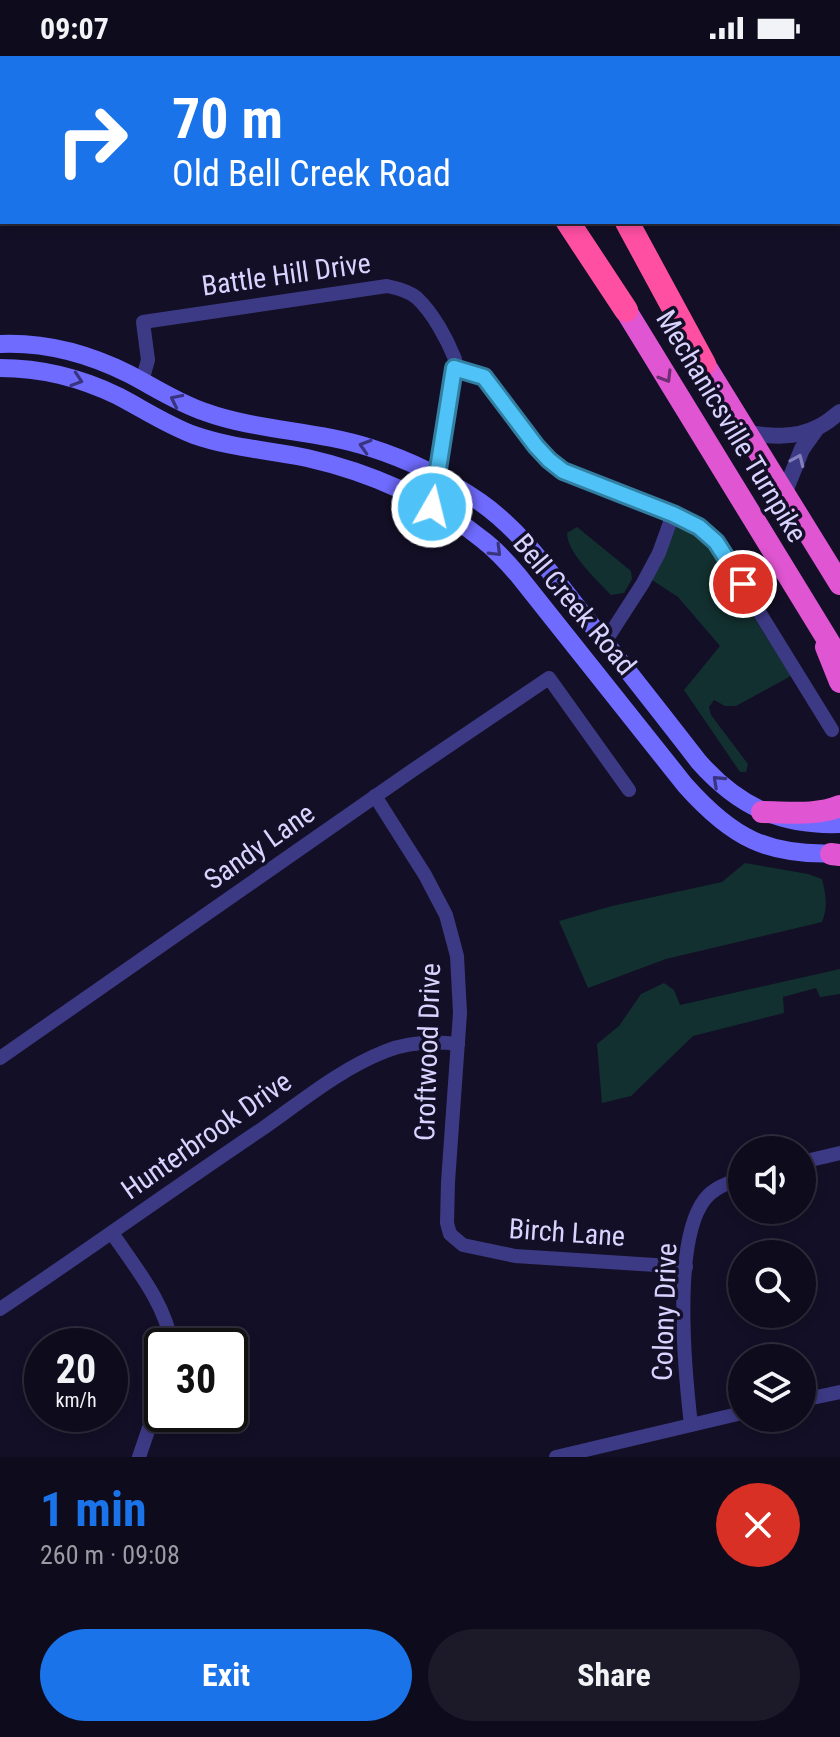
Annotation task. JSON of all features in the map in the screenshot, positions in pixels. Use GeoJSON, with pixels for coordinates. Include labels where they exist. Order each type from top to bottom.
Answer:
{"type":"FeatureCollection","features":[{"type":"Feature","properties":{"kind":"highway"},"geometry":{"type":"LineString","coordinates":[[569,224],[626,310]]}},
{"type":"Feature","properties":{"kind":"highway","name":"Mechanicsville Turnpike"},"geometry":{"type":"LineString","coordinates":[[576,224],[840,660]]}},
{"type":"Feature","properties":{"kind":"highway","name":"Mechanicsville Turnpike"},"geometry":{"type":"LineString","coordinates":[[618,224],[840,584]]}},
{"type":"Feature","properties":{"kind":"highway"},"geometry":{"type":"LineString","coordinates":[[628,224],[704,364]]}},
{"type":"Feature","properties":{"kind":"highway"},"geometry":{"type":"LineString","coordinates":[[815,619],[840,682]]}},
{"type":"Feature","properties":{"kind":"highway"},"geometry":{"type":"LineString","coordinates":[[762,812],[812,813],[840,806]]}},
{"type":"Feature","properties":{"kind":"main road","name":"Bell Creek Road"},"geometry":{"type":"LineString","coordinates":[[0,344],[44,346],[74,352],[103,362],[180,402],[213,415],[341,439],[395,457],[437,476],[481,503],[540,560],[711,776],[738,798],[762,812],[801,822],[840,824]]}},
{"type":"Feature","properties":{"kind":"main road","name":"Bell Creek Road"},"geometry":{"type":"LineString","coordinates":[[0,368],[42,371],[69,377],[118,396],[182,431],[234,446],[308,458],[342,468],[373,478],[432,507],[469,529],[500,555],[685,785],[714,816],[746,838],[767,847],[837,854]]}},
{"type":"Feature","properties":{"kind":"street","name":"Battle Hill Drive"},"geometry":{"type":"LineString","coordinates":[[142,381],[148,360],[143,322],[387,286],[404,291],[418,299],[446,336],[455,359],[432,507]]}},
{"type":"Feature","properties":{"kind":"street"},"geometry":{"type":"LineString","coordinates":[[454,368],[484,377],[536,446],[563,471],[673,514],[699,527],[716,542],[832,730]]}},
{"type":"Feature","properties":{"kind":"street"},"geometry":{"type":"LineString","coordinates":[[784,494],[802,449],[817,428],[840,412]]}},
{"type":"Feature","properties":{"kind":"street"},"geometry":{"type":"LineString","coordinates":[[746,433],[781,437],[817,428]]}},
{"type":"Feature","properties":{"kind":"street"},"geometry":{"type":"LineString","coordinates":[[605,642],[653,563],[673,514]]}},
{"type":"Feature","properties":{"kind":"street","name":"Sandy Lane"},"geometry":{"type":"LineString","coordinates":[[0,1058],[549,678],[629,790]]}},
{"type":"Feature","properties":{"kind":"street","name":"Croftwood Drive"},"geometry":{"type":"LineString","coordinates":[[375,796],[425,875],[446,915],[457,956],[458,1044],[448,1182],[447,1223],[450,1234]]}},
{"type":"Feature","properties":{"kind":"street","name":"Hunterbrook Drive"},"geometry":{"type":"LineString","coordinates":[[0,1309],[352,1067],[405,1045],[425,1042],[458,1044]]}},
{"type":"Feature","properties":{"kind":"street"},"geometry":{"type":"LineString","coordinates":[[816,1159],[840,1153]]}},
{"type":"Feature","properties":{"kind":"street","name":"Colony Drive"},"geometry":{"type":"LineString","coordinates":[[691,1425],[685,1378],[686,1267],[697,1212],[714,1191],[728,1182]]}},
{"type":"Feature","properties":{"kind":"street"},"geometry":{"type":"LineString","coordinates":[[112,1233],[140,1275],[168,1328]]}},
{"type":"Feature","properties":{"kind":"street","name":"Birch Lane"},"geometry":{"type":"LineString","coordinates":[[450,1234],[463,1245],[515,1256],[686,1267]]}},
{"type":"Feature","properties":{"kind":"street"},"geometry":{"type":"LineString","coordinates":[[816,1397],[840,1392]]}},
{"type":"Feature","properties":{"kind":"street"},"geometry":{"type":"LineString","coordinates":[[556,1457],[728,1416]]}},
{"type":"Feature","properties":{"kind":"street"},"geometry":{"type":"LineString","coordinates":[[139,1457],[148,1432]]}},
{"type":"Feature","properties":{"kind":"green space"},"geometry":{"type":"Polygon","coordinates":[[[679,524],[704,538],[791,676],[736,706],[725,706],[714,700],[709,707],[711,715],[748,764],[746,772],[740,772],[684,690],[720,646],[678,597],[652,580],[679,524]]]}},
{"type":"Feature","properties":{"kind":"green space"},"geometry":{"type":"Polygon","coordinates":[[[577,527],[631,571],[632,579],[624,593],[611,595],[577,558],[567,533],[577,527]]]}},
{"type":"Feature","properties":{"kind":"green space"},"geometry":{"type":"Polygon","coordinates":[[[745,863],[822,879],[826,901],[822,922],[666,959],[588,988],[559,921],[722,882],[745,863]]]}},
{"type":"Feature","properties":{"kind":"green space"},"geometry":{"type":"Polygon","coordinates":[[[840,969],[840,994],[820,997],[816,988],[783,997],[784,1013],[693,1036],[631,1096],[602,1103],[597,1044],[619,1026],[641,994],[664,983],[674,990],[680,1005],[840,969]]]}},
{"type":"Feature","properties":{"kind":"route"},"geometry":{"type":"LineString","coordinates":[[432,507],[454,368],[484,377],[536,446],[563,471],[699,527],[716,542],[743,584]]}}]}
